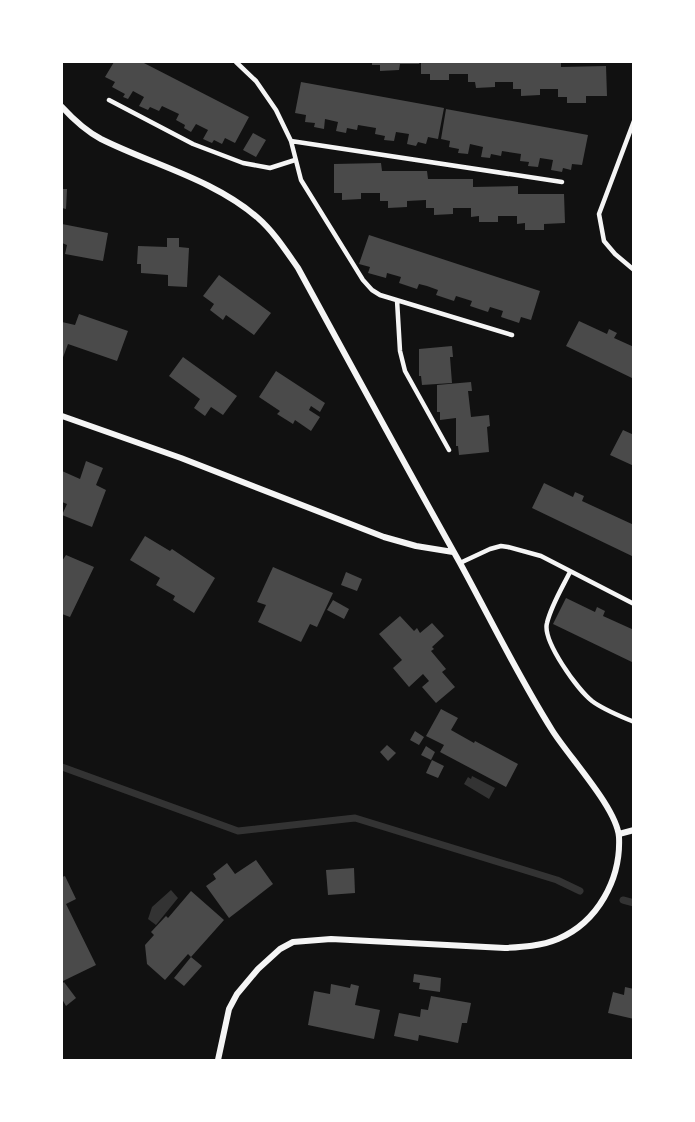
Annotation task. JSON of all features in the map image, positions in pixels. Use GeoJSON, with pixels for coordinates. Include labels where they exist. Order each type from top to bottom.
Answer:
{"type":"FeatureCollection","features":[{"type":"Feature","properties":{"kind":"street"},"geometry":{"type":"LineString","coordinates":[[62,107],[75,120],[100,138],[202,182],[257,217],[267,226],[298,268],[540,710],[609,810],[619,834],[618,859],[607,892],[598,908],[583,924],[558,939],[533,946],[505,948],[331,939],[293,942],[258,969],[237,994],[229,1009],[218,1060]]}},
{"type":"Feature","properties":{"kind":"street"},"geometry":{"type":"LineString","coordinates":[[62,416],[181,458],[384,537],[416,546],[453,552]]}},
{"type":"Feature","properties":{"kind":"street"},"geometry":{"type":"LineString","coordinates":[[619,834],[633,830]]}},
{"type":"Feature","properties":{"kind":"lane"},"geometry":{"type":"LineString","coordinates":[[236,62],[256,81],[276,110],[291,141],[301,180],[363,280],[372,290],[397,300],[512,335]]}},
{"type":"Feature","properties":{"kind":"lane"},"geometry":{"type":"LineString","coordinates":[[109,100],[193,144],[243,163],[270,168],[295,160]]}},
{"type":"Feature","properties":{"kind":"lane"},"geometry":{"type":"LineString","coordinates":[[633,121],[599,214],[604,240],[615,254],[633,270]]}},
{"type":"Feature","properties":{"kind":"lane"},"geometry":{"type":"LineString","coordinates":[[291,141],[562,182]]}},
{"type":"Feature","properties":{"kind":"lane"},"geometry":{"type":"LineString","coordinates":[[397,300],[400,351],[405,371],[449,450]]}},
{"type":"Feature","properties":{"kind":"lane"},"geometry":{"type":"LineString","coordinates":[[460,563],[501,546],[541,556],[633,604]]}},
{"type":"Feature","properties":{"kind":"lane"},"geometry":{"type":"LineString","coordinates":[[570,572],[546,624],[551,645],[576,685],[585,695],[595,703],[633,722]]}},
{"type":"Feature","properties":{"kind":"shaded area"},"geometry":{"type":"Polygon","coordinates":[[[472,776],[495,788],[489,799],[464,784],[468,777],[471,779],[472,776]]]}},
{"type":"Feature","properties":{"kind":"shaded area"},"geometry":{"type":"Polygon","coordinates":[[[171,890],[178,898],[156,925],[148,919],[152,907],[171,890]]]}},
{"type":"Feature","properties":{"kind":"building"},"geometry":{"type":"Polygon","coordinates":[[[114,62],[142,62],[249,117],[235,143],[225,138],[222,144],[214,140],[212,143],[203,139],[208,130],[196,124],[191,132],[184,128],[185,125],[176,120],[179,114],[162,106],[159,111],[139,106],[144,97],[133,91],[128,99],[123,97],[125,94],[112,87],[115,82],[105,77],[114,62]]]}},
{"type":"Feature","properties":{"kind":"building"},"geometry":{"type":"Polygon","coordinates":[[[372,62],[420,62],[419,64],[400,64],[399,70],[380,71],[380,65],[372,65],[372,62]]]}},
{"type":"Feature","properties":{"kind":"building"},"geometry":{"type":"Polygon","coordinates":[[[421,62],[561,62],[561,67],[606,66],[607,96],[586,96],[586,103],[567,103],[567,97],[558,97],[558,89],[540,89],[540,95],[521,96],[521,89],[513,89],[513,82],[495,82],[495,87],[476,88],[475,82],[468,82],[468,74],[449,74],[449,80],[430,80],[430,74],[421,74],[421,62]]]}},
{"type":"Feature","properties":{"kind":"building"},"geometry":{"type":"Polygon","coordinates":[[[301,82],[444,108],[438,139],[428,137],[426,144],[418,142],[416,146],[407,144],[409,134],[396,132],[394,141],[384,140],[385,136],[375,134],[376,128],[358,125],[357,130],[347,128],[346,133],[336,131],[338,122],[325,119],[324,129],[314,127],[315,123],[305,122],[306,115],[295,113],[301,82]]]}},
{"type":"Feature","properties":{"kind":"building"},"geometry":{"type":"Polygon","coordinates":[[[446,109],[588,135],[582,165],[572,164],[571,170],[563,168],[562,172],[551,170],[553,160],[540,158],[538,167],[528,166],[529,162],[520,161],[521,154],[502,151],[501,156],[491,154],[490,158],[481,157],[483,147],[470,144],[468,154],[458,153],[459,149],[449,147],[450,141],[441,139],[446,109]]]}},
{"type":"Feature","properties":{"kind":"building"},"geometry":{"type":"Polygon","coordinates":[[[253,133],[266,140],[256,157],[243,150],[253,133]]]}},
{"type":"Feature","properties":{"kind":"building"},"geometry":{"type":"Polygon","coordinates":[[[381,163],[382,171],[427,171],[428,179],[473,179],[473,187],[518,186],[518,194],[564,194],[565,223],[544,224],[544,230],[525,230],[525,223],[517,224],[517,216],[498,216],[498,222],[479,222],[479,216],[471,217],[471,208],[453,208],[453,214],[434,215],[434,208],[426,208],[426,200],[407,201],[407,207],[388,208],[388,201],[380,201],[380,193],[361,193],[361,199],[342,200],[342,193],[334,193],[334,164],[381,163]]]}},
{"type":"Feature","properties":{"kind":"building"},"geometry":{"type":"Polygon","coordinates":[[[62,189],[67,189],[66,209],[62,208],[62,189]]]}},
{"type":"Feature","properties":{"kind":"building"},"geometry":{"type":"Polygon","coordinates":[[[62,224],[108,233],[103,261],[65,254],[67,245],[62,243],[62,224]]]}},
{"type":"Feature","properties":{"kind":"building"},"geometry":{"type":"Polygon","coordinates":[[[369,235],[540,291],[531,320],[521,317],[519,323],[501,317],[503,311],[490,307],[488,312],[470,306],[472,301],[456,296],[454,301],[436,295],[438,290],[427,286],[419,284],[417,289],[399,283],[401,277],[387,273],[386,278],[368,273],[370,267],[359,264],[369,235]]]}},
{"type":"Feature","properties":{"kind":"building"},"geometry":{"type":"Polygon","coordinates":[[[167,238],[179,238],[179,247],[189,248],[187,287],[168,286],[168,275],[141,273],[141,264],[137,264],[138,246],[167,247],[167,238]]]}},
{"type":"Feature","properties":{"kind":"building"},"geometry":{"type":"Polygon","coordinates":[[[219,275],[271,313],[254,335],[226,315],[223,320],[210,310],[214,304],[203,296],[219,275]]]}},
{"type":"Feature","properties":{"kind":"building"},"geometry":{"type":"Polygon","coordinates":[[[79,314],[128,331],[117,361],[68,344],[62,360],[62,322],[75,325],[79,314]]]}},
{"type":"Feature","properties":{"kind":"building"},"geometry":{"type":"Polygon","coordinates":[[[579,321],[607,334],[609,329],[617,333],[614,338],[634,347],[634,379],[566,346],[579,321]]]}},
{"type":"Feature","properties":{"kind":"building"},"geometry":{"type":"Polygon","coordinates":[[[452,346],[453,357],[450,357],[452,383],[422,385],[421,376],[419,376],[419,349],[452,346]]]}},
{"type":"Feature","properties":{"kind":"building"},"geometry":{"type":"Polygon","coordinates":[[[183,357],[237,396],[223,415],[211,407],[205,416],[194,408],[200,399],[169,376],[183,357]]]}},
{"type":"Feature","properties":{"kind":"building"},"geometry":{"type":"Polygon","coordinates":[[[276,371],[325,403],[320,412],[311,406],[309,410],[320,417],[311,431],[295,420],[293,424],[277,414],[280,411],[259,397],[276,371]]]}},
{"type":"Feature","properties":{"kind":"building"},"geometry":{"type":"Polygon","coordinates":[[[471,382],[472,391],[468,391],[471,417],[489,415],[490,426],[487,427],[489,452],[459,455],[458,446],[456,446],[456,418],[440,420],[440,412],[437,412],[437,385],[471,382]]]}},
{"type":"Feature","properties":{"kind":"building"},"geometry":{"type":"Polygon","coordinates":[[[623,430],[634,435],[634,466],[610,455],[623,430]]]}},
{"type":"Feature","properties":{"kind":"building"},"geometry":{"type":"Polygon","coordinates":[[[86,461],[103,468],[96,485],[106,490],[92,527],[62,515],[67,504],[62,502],[62,471],[80,479],[86,461]]]}},
{"type":"Feature","properties":{"kind":"building"},"geometry":{"type":"Polygon","coordinates":[[[544,483],[573,497],[575,492],[584,496],[582,501],[634,525],[634,557],[532,508],[544,483]]]}},
{"type":"Feature","properties":{"kind":"building"},"geometry":{"type":"Polygon","coordinates":[[[145,536],[170,551],[172,549],[215,578],[194,613],[173,600],[175,596],[156,585],[160,578],[130,560],[145,536]]]}},
{"type":"Feature","properties":{"kind":"building"},"geometry":{"type":"Polygon","coordinates":[[[66,555],[94,567],[70,617],[62,614],[62,561],[66,555]]]}},
{"type":"Feature","properties":{"kind":"building"},"geometry":{"type":"Polygon","coordinates":[[[273,567],[333,593],[317,627],[310,624],[301,642],[258,622],[266,605],[257,602],[273,567]]]}},
{"type":"Feature","properties":{"kind":"building"},"geometry":{"type":"Polygon","coordinates":[[[346,572],[362,579],[357,591],[341,585],[346,572]]]}},
{"type":"Feature","properties":{"kind":"building"},"geometry":{"type":"Polygon","coordinates":[[[566,598],[595,612],[597,607],[605,611],[603,616],[634,630],[634,663],[553,624],[566,598]]]}},
{"type":"Feature","properties":{"kind":"building"},"geometry":{"type":"Polygon","coordinates":[[[333,600],[349,609],[344,619],[327,610],[333,600]]]}},
{"type":"Feature","properties":{"kind":"building"},"geometry":{"type":"Polygon","coordinates":[[[400,616],[414,631],[417,628],[420,633],[432,623],[444,636],[432,647],[434,649],[431,651],[446,669],[442,672],[455,687],[436,703],[422,687],[429,681],[423,674],[409,687],[393,668],[402,660],[379,634],[400,616]]]}},
{"type":"Feature","properties":{"kind":"building"},"geometry":{"type":"Polygon","coordinates":[[[441,709],[458,718],[451,730],[518,764],[506,787],[440,752],[444,745],[426,736],[441,709]]]}},
{"type":"Feature","properties":{"kind":"building"},"geometry":{"type":"Polygon","coordinates":[[[415,731],[424,737],[419,745],[410,740],[415,731]]]}},
{"type":"Feature","properties":{"kind":"building"},"geometry":{"type":"Polygon","coordinates":[[[387,745],[396,753],[388,761],[380,752],[387,745]]]}},
{"type":"Feature","properties":{"kind":"building"},"geometry":{"type":"Polygon","coordinates":[[[426,746],[435,752],[431,760],[421,755],[426,746]]]}},
{"type":"Feature","properties":{"kind":"building"},"geometry":{"type":"Polygon","coordinates":[[[432,760],[444,766],[438,778],[426,773],[432,760]]]}},
{"type":"Feature","properties":{"kind":"building"},"geometry":{"type":"Polygon","coordinates":[[[256,860],[273,884],[229,918],[206,886],[216,879],[213,874],[227,863],[235,874],[256,860]]]}},
{"type":"Feature","properties":{"kind":"building"},"geometry":{"type":"Polygon","coordinates":[[[354,868],[355,893],[328,895],[326,870],[354,868]]]}},
{"type":"Feature","properties":{"kind":"building"},"geometry":{"type":"Polygon","coordinates":[[[65,876],[76,899],[66,904],[96,965],[63,981],[62,877],[65,876]]]}},
{"type":"Feature","properties":{"kind":"building"},"geometry":{"type":"Polygon","coordinates":[[[191,891],[224,920],[191,957],[188,954],[165,980],[147,964],[145,945],[154,935],[151,932],[166,916],[168,918],[191,891]]]}},
{"type":"Feature","properties":{"kind":"building"},"geometry":{"type":"Polygon","coordinates":[[[191,957],[202,966],[184,986],[174,978],[191,957]]]}},
{"type":"Feature","properties":{"kind":"building"},"geometry":{"type":"Polygon","coordinates":[[[414,974],[441,978],[440,992],[419,989],[420,983],[413,982],[414,974]]]}},
{"type":"Feature","properties":{"kind":"building"},"geometry":{"type":"Polygon","coordinates":[[[64,982],[76,998],[66,1006],[62,999],[64,982]]]}},
{"type":"Feature","properties":{"kind":"building"},"geometry":{"type":"Polygon","coordinates":[[[331,984],[350,988],[351,984],[359,986],[355,1005],[380,1010],[374,1039],[308,1025],[314,991],[330,994],[331,984]]]}},
{"type":"Feature","properties":{"kind":"building"},"geometry":{"type":"Polygon","coordinates":[[[625,987],[634,989],[634,1019],[608,1013],[613,992],[624,995],[625,987]]]}},
{"type":"Feature","properties":{"kind":"building"},"geometry":{"type":"Polygon","coordinates":[[[431,996],[471,1003],[467,1023],[462,1023],[458,1043],[419,1035],[418,1041],[394,1036],[399,1013],[420,1017],[421,1009],[428,1010],[431,996]]]}},
{"type":"Feature","properties":{"kind":"waterway"},"geometry":{"type":"LineString","coordinates":[[62,767],[238,831],[355,818],[557,880],[580,891]]}},
{"type":"Feature","properties":{"kind":"waterway"},"geometry":{"type":"LineString","coordinates":[[623,900],[634,903]]}}]}
